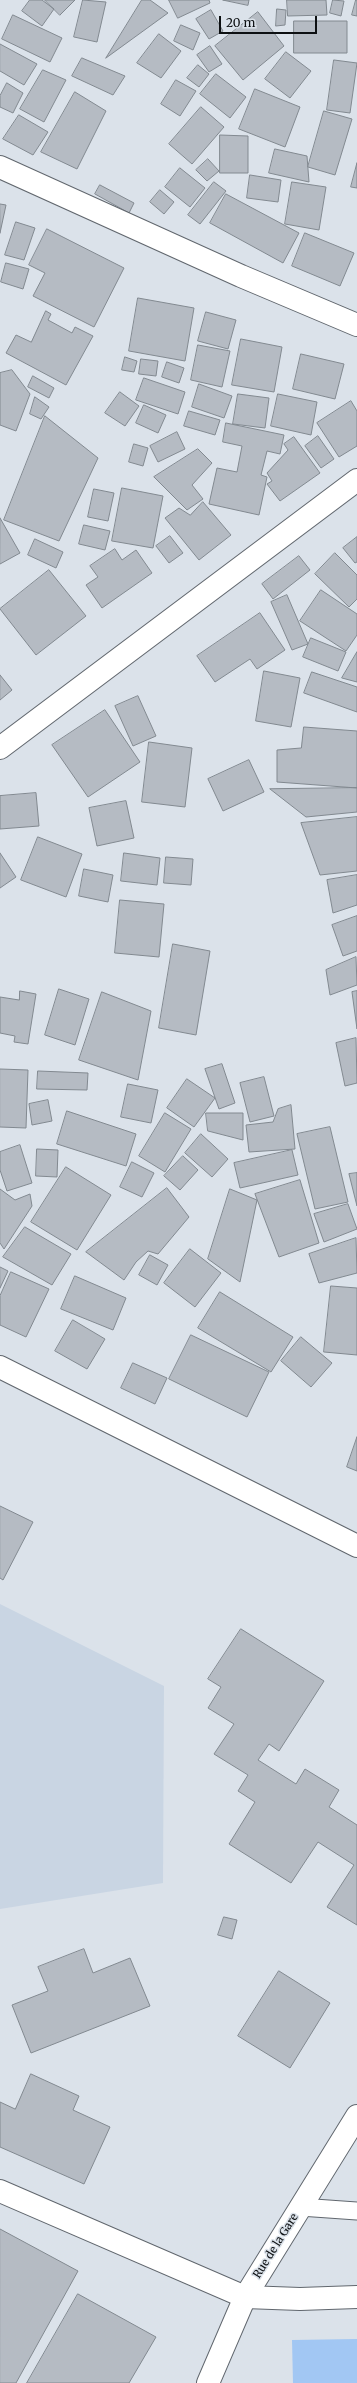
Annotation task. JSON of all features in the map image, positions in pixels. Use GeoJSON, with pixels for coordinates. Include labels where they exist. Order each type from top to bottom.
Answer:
{"type":"FeatureCollection","features":[{"type":"Feature","properties":{"kind":"street"},"geometry":{"type":"LineString","coordinates":[[0,167],[241,276],[357,325]]}},
{"type":"Feature","properties":{"kind":"street"},"geometry":{"type":"LineString","coordinates":[[0,748],[357,480]]}},
{"type":"Feature","properties":{"kind":"street"},"geometry":{"type":"LineString","coordinates":[[0,1367],[357,1546]]}},
{"type":"Feature","properties":{"kind":"street","name":"Rue de la Gare"},"geometry":{"type":"LineString","coordinates":[[208,2383],[245,2297],[357,2116]]}},
{"type":"Feature","properties":{"kind":"street"},"geometry":{"type":"LineString","coordinates":[[0,2191],[245,2297],[300,2299],[357,2297]]}},
{"type":"Feature","properties":{"kind":"lane"},"geometry":{"type":"LineString","coordinates":[[300,2207],[357,2211]]}},
{"type":"Feature","properties":{"kind":"shaded area"},"geometry":{"type":"Polygon","coordinates":[[[0,1604],[164,1686],[163,1883],[0,1909],[0,1604]]]}},
{"type":"Feature","properties":{"kind":"shaded area"},"geometry":{"type":"Polygon","coordinates":[[[357,2339],[357,2383],[293,2383],[292,2340],[357,2339]]]}},
{"type":"Feature","properties":{"kind":"building"},"geometry":{"type":"Polygon","coordinates":[[[30,0],[42,0],[54,9],[42,26],[22,11],[30,0]]]}},
{"type":"Feature","properties":{"kind":"building"},"geometry":{"type":"Polygon","coordinates":[[[45,0],[75,0],[60,15],[45,0]]]}},
{"type":"Feature","properties":{"kind":"building"},"geometry":{"type":"Polygon","coordinates":[[[83,0],[106,2],[97,42],[74,37],[83,0]]]}},
{"type":"Feature","properties":{"kind":"building"},"geometry":{"type":"Polygon","coordinates":[[[142,0],[150,0],[168,13],[106,58],[142,0]]]}},
{"type":"Feature","properties":{"kind":"building"},"geometry":{"type":"Polygon","coordinates":[[[169,0],[209,0],[210,3],[178,18],[169,0]]]}},
{"type":"Feature","properties":{"kind":"building"},"geometry":{"type":"Polygon","coordinates":[[[223,0],[249,0],[248,5],[223,0]]]}},
{"type":"Feature","properties":{"kind":"building"},"geometry":{"type":"Polygon","coordinates":[[[287,0],[326,0],[327,15],[288,16],[287,0]]]}},
{"type":"Feature","properties":{"kind":"building"},"geometry":{"type":"Polygon","coordinates":[[[333,0],[344,1],[341,16],[330,13],[333,0]]]}},
{"type":"Feature","properties":{"kind":"building"},"geometry":{"type":"Polygon","coordinates":[[[357,0],[357,16],[352,15],[357,0]]]}},
{"type":"Feature","properties":{"kind":"building"},"geometry":{"type":"Polygon","coordinates":[[[277,9],[286,10],[285,25],[276,26],[277,9]]]}},
{"type":"Feature","properties":{"kind":"building"},"geometry":{"type":"Polygon","coordinates":[[[211,10],[223,31],[209,39],[196,19],[211,10]]]}},
{"type":"Feature","properties":{"kind":"building"},"geometry":{"type":"Polygon","coordinates":[[[258,12],[284,46],[243,80],[215,46],[258,12]]]}},
{"type":"Feature","properties":{"kind":"building"},"geometry":{"type":"Polygon","coordinates":[[[13,15],[62,38],[50,62],[2,39],[13,15]]]}},
{"type":"Feature","properties":{"kind":"building"},"geometry":{"type":"Polygon","coordinates":[[[294,21],[347,21],[347,53],[294,53],[294,21]]]}},
{"type":"Feature","properties":{"kind":"building"},"geometry":{"type":"Polygon","coordinates":[[[181,25],[200,33],[193,50],[174,41],[181,25]]]}},
{"type":"Feature","properties":{"kind":"building"},"geometry":{"type":"Polygon","coordinates":[[[159,34],[181,51],[161,78],[137,63],[159,34]]]}},
{"type":"Feature","properties":{"kind":"building"},"geometry":{"type":"Polygon","coordinates":[[[0,44],[37,64],[24,85],[0,71],[0,44]]]}},
{"type":"Feature","properties":{"kind":"building"},"geometry":{"type":"Polygon","coordinates":[[[210,46],[222,64],[209,72],[197,55],[210,46]]]}},
{"type":"Feature","properties":{"kind":"building"},"geometry":{"type":"Polygon","coordinates":[[[286,52],[311,71],[290,98],[265,79],[286,52]]]}},
{"type":"Feature","properties":{"kind":"building"},"geometry":{"type":"Polygon","coordinates":[[[82,58],[125,76],[113,95],[72,76],[82,58]]]}},
{"type":"Feature","properties":{"kind":"building"},"geometry":{"type":"Polygon","coordinates":[[[334,60],[357,63],[350,113],[327,110],[334,60]]]}},
{"type":"Feature","properties":{"kind":"building"},"geometry":{"type":"Polygon","coordinates":[[[198,65],[209,74],[199,87],[187,78],[198,65]]]}},
{"type":"Feature","properties":{"kind":"building"},"geometry":{"type":"Polygon","coordinates":[[[43,70],[66,80],[44,122],[20,109],[43,70]]]}},
{"type":"Feature","properties":{"kind":"building"},"geometry":{"type":"Polygon","coordinates":[[[216,74],[246,97],[230,118],[200,94],[216,74]]]}},
{"type":"Feature","properties":{"kind":"building"},"geometry":{"type":"Polygon","coordinates":[[[176,80],[196,91],[180,116],[161,104],[176,80]]]}},
{"type":"Feature","properties":{"kind":"building"},"geometry":{"type":"Polygon","coordinates":[[[7,83],[23,93],[13,113],[0,107],[0,96],[7,83]]]}},
{"type":"Feature","properties":{"kind":"building"},"geometry":{"type":"Polygon","coordinates":[[[255,89],[300,107],[285,147],[239,129],[255,89]]]}},
{"type":"Feature","properties":{"kind":"building"},"geometry":{"type":"Polygon","coordinates":[[[75,92],[106,111],[77,169],[41,152],[75,92]]]}},
{"type":"Feature","properties":{"kind":"building"},"geometry":{"type":"Polygon","coordinates":[[[201,107],[224,127],[192,164],[169,144],[201,107]]]}},
{"type":"Feature","properties":{"kind":"building"},"geometry":{"type":"Polygon","coordinates":[[[324,111],[352,119],[335,175],[308,167],[324,111]]]}},
{"type":"Feature","properties":{"kind":"building"},"geometry":{"type":"Polygon","coordinates":[[[19,115],[48,132],[33,155],[3,139],[19,115]]]}},
{"type":"Feature","properties":{"kind":"building"},"geometry":{"type":"Polygon","coordinates":[[[220,135],[248,136],[248,173],[220,173],[220,135]]]}},
{"type":"Feature","properties":{"kind":"building"},"geometry":{"type":"Polygon","coordinates":[[[275,149],[307,156],[309,182],[269,173],[275,149]]]}},
{"type":"Feature","properties":{"kind":"building"},"geometry":{"type":"Polygon","coordinates":[[[208,159],[219,171],[207,181],[196,170],[208,159]]]}},
{"type":"Feature","properties":{"kind":"building"},"geometry":{"type":"Polygon","coordinates":[[[357,163],[357,188],[351,187],[357,163]]]}},
{"type":"Feature","properties":{"kind":"building"},"geometry":{"type":"Polygon","coordinates":[[[180,168],[205,188],[190,207],[165,187],[180,168]]]}},
{"type":"Feature","properties":{"kind":"building"},"geometry":{"type":"Polygon","coordinates":[[[250,175],[281,180],[278,202],[247,198],[250,175]]]}},
{"type":"Feature","properties":{"kind":"building"},"geometry":{"type":"Polygon","coordinates":[[[214,182],[226,191],[200,224],[188,215],[214,182]]]}},
{"type":"Feature","properties":{"kind":"building"},"geometry":{"type":"Polygon","coordinates":[[[292,182],[326,187],[319,230],[285,224],[292,182]]]}},
{"type":"Feature","properties":{"kind":"building"},"geometry":{"type":"Polygon","coordinates":[[[100,185],[134,203],[129,213],[95,194],[100,185]]]}},
{"type":"Feature","properties":{"kind":"building"},"geometry":{"type":"Polygon","coordinates":[[[160,190],[174,202],[164,214],[150,202],[160,190]]]}},
{"type":"Feature","properties":{"kind":"building"},"geometry":{"type":"Polygon","coordinates":[[[226,194],[299,233],[283,263],[210,223],[226,194]]]}},
{"type":"Feature","properties":{"kind":"building"},"geometry":{"type":"Polygon","coordinates":[[[0,204],[6,205],[0,233],[0,204]]]}},
{"type":"Feature","properties":{"kind":"building"},"geometry":{"type":"Polygon","coordinates":[[[16,222],[35,228],[24,260],[5,255],[16,222]]]}},
{"type":"Feature","properties":{"kind":"building"},"geometry":{"type":"Polygon","coordinates":[[[47,229],[124,268],[94,327],[33,296],[45,273],[29,265],[47,229]]]}},
{"type":"Feature","properties":{"kind":"building"},"geometry":{"type":"Polygon","coordinates":[[[305,233],[354,253],[340,286],[292,266],[305,233]]]}},
{"type":"Feature","properties":{"kind":"building"},"geometry":{"type":"Polygon","coordinates":[[[6,263],[29,269],[23,289],[1,282],[6,263]]]}},
{"type":"Feature","properties":{"kind":"building"},"geometry":{"type":"Polygon","coordinates":[[[138,298],[194,308],[185,361],[129,351],[138,298]]]}},
{"type":"Feature","properties":{"kind":"building"},"geometry":{"type":"Polygon","coordinates":[[[46,311],[51,314],[48,320],[72,333],[75,327],[93,336],[66,385],[6,353],[16,335],[31,342],[46,311]]]}},
{"type":"Feature","properties":{"kind":"building"},"geometry":{"type":"Polygon","coordinates":[[[206,312],[236,320],[228,349],[198,341],[206,312]]]}},
{"type":"Feature","properties":{"kind":"building"},"geometry":{"type":"Polygon","coordinates":[[[241,339],[282,347],[274,392],[232,385],[241,339]]]}},
{"type":"Feature","properties":{"kind":"building"},"geometry":{"type":"Polygon","coordinates":[[[198,345],[230,351],[222,387],[191,380],[198,345]]]}},
{"type":"Feature","properties":{"kind":"building"},"geometry":{"type":"Polygon","coordinates":[[[301,354],[344,364],[335,399],[293,389],[301,354]]]}},
{"type":"Feature","properties":{"kind":"building"},"geometry":{"type":"Polygon","coordinates":[[[125,357],[137,361],[134,372],[122,370],[125,357]]]}},
{"type":"Feature","properties":{"kind":"building"},"geometry":{"type":"Polygon","coordinates":[[[141,359],[158,361],[156,376],[139,374],[141,359]]]}},
{"type":"Feature","properties":{"kind":"building"},"geometry":{"type":"Polygon","coordinates":[[[167,362],[184,368],[179,383],[162,377],[167,362]]]}},
{"type":"Feature","properties":{"kind":"building"},"geometry":{"type":"Polygon","coordinates":[[[12,370],[30,394],[16,431],[0,425],[0,373],[12,370]]]}},
{"type":"Feature","properties":{"kind":"building"},"geometry":{"type":"Polygon","coordinates":[[[33,376],[54,388],[49,398],[28,387],[33,376]]]}},
{"type":"Feature","properties":{"kind":"building"},"geometry":{"type":"Polygon","coordinates":[[[144,378],[185,392],[178,414],[136,400],[144,378]]]}},
{"type":"Feature","properties":{"kind":"building"},"geometry":{"type":"Polygon","coordinates":[[[199,384],[232,396],[224,418],[192,407],[199,384]]]}},
{"type":"Feature","properties":{"kind":"building"},"geometry":{"type":"Polygon","coordinates":[[[120,392],[139,406],[125,426],[105,413],[120,392]]]}},
{"type":"Feature","properties":{"kind":"building"},"geometry":{"type":"Polygon","coordinates":[[[238,394],[269,398],[265,428],[233,424],[238,394]]]}},
{"type":"Feature","properties":{"kind":"building"},"geometry":{"type":"Polygon","coordinates":[[[278,394],[317,402],[311,435],[271,426],[278,394]]]}},
{"type":"Feature","properties":{"kind":"building"},"geometry":{"type":"Polygon","coordinates":[[[35,397],[49,407],[41,419],[30,414],[35,397]]]}},
{"type":"Feature","properties":{"kind":"building"},"geometry":{"type":"Polygon","coordinates":[[[351,401],[357,411],[357,446],[339,457],[317,423],[351,401]]]}},
{"type":"Feature","properties":{"kind":"building"},"geometry":{"type":"Polygon","coordinates":[[[144,405],[166,415],[158,433],[136,423],[144,405]]]}},
{"type":"Feature","properties":{"kind":"building"},"geometry":{"type":"Polygon","coordinates":[[[189,411],[220,420],[215,435],[184,426],[189,411]]]}},
{"type":"Feature","properties":{"kind":"building"},"geometry":{"type":"Polygon","coordinates":[[[45,416],[98,458],[59,541],[4,520],[45,416]]]}},
{"type":"Feature","properties":{"kind":"building"},"geometry":{"type":"Polygon","coordinates":[[[226,423],[284,435],[280,454],[267,451],[261,475],[267,477],[259,515],[209,504],[217,468],[237,472],[242,446],[223,442],[226,423]]]}},
{"type":"Feature","properties":{"kind":"building"},"geometry":{"type":"Polygon","coordinates":[[[177,432],[185,449],[158,462],[150,446],[177,432]]]}},
{"type":"Feature","properties":{"kind":"building"},"geometry":{"type":"Polygon","coordinates":[[[318,436],[334,459],[321,468],[305,446],[318,436]]]}},
{"type":"Feature","properties":{"kind":"building"},"geometry":{"type":"Polygon","coordinates":[[[294,437],[320,473],[280,501],[267,484],[272,481],[267,473],[288,450],[284,444],[294,437]]]}},
{"type":"Feature","properties":{"kind":"building"},"geometry":{"type":"Polygon","coordinates":[[[134,444],[148,448],[143,466],[129,462],[134,444]]]}},
{"type":"Feature","properties":{"kind":"building"},"geometry":{"type":"Polygon","coordinates":[[[198,449],[212,463],[192,485],[203,499],[187,510],[154,477],[198,449]]]}},
{"type":"Feature","properties":{"kind":"building"},"geometry":{"type":"Polygon","coordinates":[[[122,488],[163,496],[153,548],[112,541],[122,488]]]}},
{"type":"Feature","properties":{"kind":"building"},"geometry":{"type":"Polygon","coordinates":[[[94,489],[114,493],[108,521],[88,517],[94,489]]]}},
{"type":"Feature","properties":{"kind":"building"},"geometry":{"type":"Polygon","coordinates":[[[203,502],[231,535],[199,560],[165,518],[179,508],[190,515],[203,502]]]}},
{"type":"Feature","properties":{"kind":"building"},"geometry":{"type":"Polygon","coordinates":[[[0,518],[20,553],[0,564],[0,518]]]}},
{"type":"Feature","properties":{"kind":"building"},"geometry":{"type":"Polygon","coordinates":[[[84,525],[110,531],[105,550],[79,544],[84,525]]]}},
{"type":"Feature","properties":{"kind":"building"},"geometry":{"type":"Polygon","coordinates":[[[170,536],[183,553],[169,563],[156,546],[170,536]]]}},
{"type":"Feature","properties":{"kind":"building"},"geometry":{"type":"Polygon","coordinates":[[[357,537],[357,562],[355,563],[343,548],[357,537]]]}},
{"type":"Feature","properties":{"kind":"building"},"geometry":{"type":"Polygon","coordinates":[[[35,539],[63,552],[56,568],[28,555],[35,539]]]}},
{"type":"Feature","properties":{"kind":"building"},"geometry":{"type":"Polygon","coordinates":[[[115,549],[122,560],[136,550],[152,573],[102,608],[86,585],[98,577],[90,566],[115,549]]]}},
{"type":"Feature","properties":{"kind":"building"},"geometry":{"type":"Polygon","coordinates":[[[335,553],[357,575],[357,599],[349,607],[315,574],[335,553]]]}},
{"type":"Feature","properties":{"kind":"building"},"geometry":{"type":"Polygon","coordinates":[[[299,556],[310,570],[273,599],[262,584],[299,556]]]}},
{"type":"Feature","properties":{"kind":"building"},"geometry":{"type":"Polygon","coordinates":[[[49,570],[86,616],[36,655],[0,609],[49,570]]]}},
{"type":"Feature","properties":{"kind":"building"},"geometry":{"type":"Polygon","coordinates":[[[321,590],[357,614],[357,635],[346,651],[300,621],[321,590]]]}},
{"type":"Feature","properties":{"kind":"building"},"geometry":{"type":"Polygon","coordinates":[[[287,595],[308,644],[292,650],[271,602],[287,595]]]}},
{"type":"Feature","properties":{"kind":"building"},"geometry":{"type":"Polygon","coordinates":[[[260,613],[285,650],[257,669],[250,659],[215,682],[197,656],[260,613]]]}},
{"type":"Feature","properties":{"kind":"building"},"geometry":{"type":"Polygon","coordinates":[[[311,638],[346,652],[338,671],[303,657],[311,638]]]}},
{"type":"Feature","properties":{"kind":"building"},"geometry":{"type":"Polygon","coordinates":[[[357,652],[357,682],[342,678],[357,652]]]}},
{"type":"Feature","properties":{"kind":"building"},"geometry":{"type":"Polygon","coordinates":[[[264,671],[300,678],[291,727],[256,721],[264,671]]]}},
{"type":"Feature","properties":{"kind":"building"},"geometry":{"type":"Polygon","coordinates":[[[312,672],[357,687],[357,712],[304,693],[312,672]]]}},
{"type":"Feature","properties":{"kind":"building"},"geometry":{"type":"Polygon","coordinates":[[[0,675],[12,690],[0,700],[0,675]]]}},
{"type":"Feature","properties":{"kind":"building"},"geometry":{"type":"Polygon","coordinates":[[[138,696],[156,736],[133,746],[115,706],[138,696]]]}},
{"type":"Feature","properties":{"kind":"building"},"geometry":{"type":"Polygon","coordinates":[[[105,710],[140,762],[88,797],[52,745],[105,710]]]}},
{"type":"Feature","properties":{"kind":"building"},"geometry":{"type":"Polygon","coordinates":[[[304,727],[357,731],[357,788],[277,782],[277,750],[301,748],[304,727]]]}},
{"type":"Feature","properties":{"kind":"building"},"geometry":{"type":"Polygon","coordinates":[[[149,742],[192,748],[185,807],[142,802],[149,742]]]}},
{"type":"Feature","properties":{"kind":"building"},"geometry":{"type":"Polygon","coordinates":[[[249,760],[264,792],[223,811],[208,779],[249,760]]]}},
{"type":"Feature","properties":{"kind":"building"},"geometry":{"type":"Polygon","coordinates":[[[357,788],[357,812],[306,817],[270,789],[357,788]]]}},
{"type":"Feature","properties":{"kind":"building"},"geometry":{"type":"Polygon","coordinates":[[[36,793],[39,826],[0,829],[0,796],[36,793]]]}},
{"type":"Feature","properties":{"kind":"building"},"geometry":{"type":"Polygon","coordinates":[[[126,801],[134,838],[97,846],[89,808],[126,801]]]}},
{"type":"Feature","properties":{"kind":"building"},"geometry":{"type":"Polygon","coordinates":[[[357,817],[357,871],[320,875],[301,823],[357,817]]]}},
{"type":"Feature","properties":{"kind":"building"},"geometry":{"type":"Polygon","coordinates":[[[38,837],[82,854],[66,897],[21,880],[38,837]]]}},
{"type":"Feature","properties":{"kind":"building"},"geometry":{"type":"Polygon","coordinates":[[[0,853],[16,877],[0,888],[0,853]]]}},
{"type":"Feature","properties":{"kind":"building"},"geometry":{"type":"Polygon","coordinates":[[[124,853],[160,858],[157,885],[121,881],[124,853]]]}},
{"type":"Feature","properties":{"kind":"building"},"geometry":{"type":"Polygon","coordinates":[[[166,857],[193,859],[191,885],[164,883],[166,857]]]}},
{"type":"Feature","properties":{"kind":"building"},"geometry":{"type":"Polygon","coordinates":[[[84,869],[113,875],[108,902],[79,896],[84,869]]]}},
{"type":"Feature","properties":{"kind":"building"},"geometry":{"type":"Polygon","coordinates":[[[357,875],[357,905],[333,913],[327,880],[357,875]]]}},
{"type":"Feature","properties":{"kind":"building"},"geometry":{"type":"Polygon","coordinates":[[[120,900],[164,904],[159,957],[115,953],[120,900]]]}},
{"type":"Feature","properties":{"kind":"building"},"geometry":{"type":"Polygon","coordinates":[[[357,916],[357,951],[343,956],[332,925],[357,916]]]}},
{"type":"Feature","properties":{"kind":"building"},"geometry":{"type":"Polygon","coordinates":[[[173,944],[210,951],[196,1035],[159,1028],[173,944]]]}},
{"type":"Feature","properties":{"kind":"building"},"geometry":{"type":"Polygon","coordinates":[[[356,957],[357,985],[330,995],[326,970],[356,957]]]}},
{"type":"Feature","properties":{"kind":"building"},"geometry":{"type":"Polygon","coordinates":[[[59,989],[89,999],[75,1045],[45,1035],[59,989]]]}},
{"type":"Feature","properties":{"kind":"building"},"geometry":{"type":"Polygon","coordinates":[[[20,991],[36,994],[28,1044],[14,1042],[15,1036],[0,1033],[0,997],[19,1000],[20,991]]]}},
{"type":"Feature","properties":{"kind":"building"},"geometry":{"type":"Polygon","coordinates":[[[357,991],[357,1029],[352,992],[357,991]]]}},
{"type":"Feature","properties":{"kind":"building"},"geometry":{"type":"Polygon","coordinates":[[[102,992],[151,1011],[138,1080],[79,1060],[102,992]]]}},
{"type":"Feature","properties":{"kind":"building"},"geometry":{"type":"Polygon","coordinates":[[[356,1038],[357,1083],[345,1086],[336,1043],[356,1038]]]}},
{"type":"Feature","properties":{"kind":"building"},"geometry":{"type":"Polygon","coordinates":[[[222,1064],[235,1103],[219,1109],[205,1069],[222,1064]]]}},
{"type":"Feature","properties":{"kind":"building"},"geometry":{"type":"Polygon","coordinates":[[[0,1069],[28,1070],[26,1128],[0,1127],[0,1069]]]}},
{"type":"Feature","properties":{"kind":"building"},"geometry":{"type":"Polygon","coordinates":[[[38,1071],[88,1073],[87,1090],[37,1089],[38,1071]]]}},
{"type":"Feature","properties":{"kind":"building"},"geometry":{"type":"Polygon","coordinates":[[[264,1077],[274,1116],[250,1122],[240,1083],[264,1077]]]}},
{"type":"Feature","properties":{"kind":"building"},"geometry":{"type":"Polygon","coordinates":[[[187,1079],[215,1098],[194,1127],[167,1108],[187,1079]]]}},
{"type":"Feature","properties":{"kind":"building"},"geometry":{"type":"Polygon","coordinates":[[[128,1084],[158,1090],[151,1123],[121,1117],[128,1084]]]}},
{"type":"Feature","properties":{"kind":"building"},"geometry":{"type":"Polygon","coordinates":[[[48,1100],[52,1121],[32,1125],[29,1104],[48,1100]]]}},
{"type":"Feature","properties":{"kind":"building"},"geometry":{"type":"Polygon","coordinates":[[[291,1105],[295,1149],[249,1152],[246,1125],[273,1122],[278,1109],[291,1105]]]}},
{"type":"Feature","properties":{"kind":"building"},"geometry":{"type":"Polygon","coordinates":[[[67,1111],[136,1134],[126,1166],[57,1144],[67,1111]]]}},
{"type":"Feature","properties":{"kind":"building"},"geometry":{"type":"Polygon","coordinates":[[[165,1113],[191,1129],[165,1172],[139,1156],[165,1113]]]}},
{"type":"Feature","properties":{"kind":"building"},"geometry":{"type":"Polygon","coordinates":[[[206,1113],[243,1113],[243,1140],[208,1131],[206,1113]]]}},
{"type":"Feature","properties":{"kind":"building"},"geometry":{"type":"Polygon","coordinates":[[[330,1127],[348,1202],[315,1209],[297,1134],[330,1127]]]}},
{"type":"Feature","properties":{"kind":"building"},"geometry":{"type":"Polygon","coordinates":[[[201,1134],[228,1159],[212,1177],[185,1153],[201,1134]]]}},
{"type":"Feature","properties":{"kind":"building"},"geometry":{"type":"Polygon","coordinates":[[[20,1145],[32,1183],[7,1191],[0,1170],[0,1152],[20,1145]]]}},
{"type":"Feature","properties":{"kind":"building"},"geometry":{"type":"Polygon","coordinates":[[[37,1149],[58,1150],[57,1177],[36,1176],[37,1149]]]}},
{"type":"Feature","properties":{"kind":"building"},"geometry":{"type":"Polygon","coordinates":[[[292,1150],[298,1175],[240,1188],[234,1163],[292,1150]]]}},
{"type":"Feature","properties":{"kind":"building"},"geometry":{"type":"Polygon","coordinates":[[[183,1156],[198,1170],[180,1190],[164,1176],[183,1156]]]}},
{"type":"Feature","properties":{"kind":"building"},"geometry":{"type":"Polygon","coordinates":[[[132,1162],[154,1173],[142,1197],[120,1187],[132,1162]]]}},
{"type":"Feature","properties":{"kind":"building"},"geometry":{"type":"Polygon","coordinates":[[[66,1167],[111,1195],[77,1250],[31,1222],[66,1167]]]}},
{"type":"Feature","properties":{"kind":"building"},"geometry":{"type":"Polygon","coordinates":[[[357,1173],[357,1206],[349,1174],[357,1173]]]}},
{"type":"Feature","properties":{"kind":"building"},"geometry":{"type":"Polygon","coordinates":[[[300,1180],[319,1243],[279,1257],[255,1194],[300,1180]]]}},
{"type":"Feature","properties":{"kind":"building"},"geometry":{"type":"Polygon","coordinates":[[[167,1188],[189,1217],[158,1254],[148,1251],[136,1262],[124,1280],[86,1252],[167,1188]]]}},
{"type":"Feature","properties":{"kind":"building"},"geometry":{"type":"Polygon","coordinates":[[[0,1189],[15,1200],[30,1194],[32,1206],[4,1249],[0,1243],[0,1189]]]}},
{"type":"Feature","properties":{"kind":"building"},"geometry":{"type":"Polygon","coordinates":[[[230,1189],[257,1200],[240,1282],[208,1259],[230,1189]]]}},
{"type":"Feature","properties":{"kind":"building"},"geometry":{"type":"Polygon","coordinates":[[[348,1204],[357,1229],[324,1242],[314,1214],[348,1204]]]}},
{"type":"Feature","properties":{"kind":"building"},"geometry":{"type":"Polygon","coordinates":[[[25,1227],[71,1254],[52,1285],[3,1257],[25,1227]]]}},
{"type":"Feature","properties":{"kind":"building"},"geometry":{"type":"Polygon","coordinates":[[[356,1238],[357,1273],[319,1283],[309,1254],[356,1238]]]}},
{"type":"Feature","properties":{"kind":"building"},"geometry":{"type":"Polygon","coordinates":[[[190,1249],[221,1273],[195,1307],[164,1283],[190,1249]]]}},
{"type":"Feature","properties":{"kind":"building"},"geometry":{"type":"Polygon","coordinates":[[[150,1255],[168,1265],[157,1285],[139,1275],[150,1255]]]}},
{"type":"Feature","properties":{"kind":"building"},"geometry":{"type":"Polygon","coordinates":[[[0,1267],[8,1271],[0,1288],[0,1267]]]}},
{"type":"Feature","properties":{"kind":"building"},"geometry":{"type":"Polygon","coordinates":[[[11,1272],[49,1289],[26,1337],[0,1325],[0,1296],[11,1272]]]}},
{"type":"Feature","properties":{"kind":"building"},"geometry":{"type":"Polygon","coordinates":[[[75,1276],[126,1298],[113,1330],[61,1309],[75,1276]]]}},
{"type":"Feature","properties":{"kind":"building"},"geometry":{"type":"Polygon","coordinates":[[[331,1286],[357,1288],[357,1355],[324,1352],[331,1286]]]}},
{"type":"Feature","properties":{"kind":"building"},"geometry":{"type":"Polygon","coordinates":[[[220,1292],[293,1337],[271,1372],[198,1328],[220,1292]]]}},
{"type":"Feature","properties":{"kind":"building"},"geometry":{"type":"Polygon","coordinates":[[[73,1320],[105,1339],[87,1369],[55,1351],[73,1320]]]}},
{"type":"Feature","properties":{"kind":"building"},"geometry":{"type":"Polygon","coordinates":[[[191,1335],[269,1372],[247,1417],[169,1379],[191,1335]]]}},
{"type":"Feature","properties":{"kind":"building"},"geometry":{"type":"Polygon","coordinates":[[[301,1337],[332,1363],[311,1387],[281,1361],[301,1337]]]}},
{"type":"Feature","properties":{"kind":"building"},"geometry":{"type":"Polygon","coordinates":[[[133,1363],[167,1378],[155,1404],[121,1388],[133,1363]]]}},
{"type":"Feature","properties":{"kind":"building"},"geometry":{"type":"Polygon","coordinates":[[[357,1437],[357,1471],[347,1467],[357,1437]]]}},
{"type":"Feature","properties":{"kind":"building"},"geometry":{"type":"Polygon","coordinates":[[[0,1506],[33,1522],[3,1580],[0,1578],[0,1506]]]}},
{"type":"Feature","properties":{"kind":"building"},"geometry":{"type":"Polygon","coordinates":[[[241,1629],[324,1681],[279,1751],[269,1744],[258,1760],[296,1784],[305,1769],[339,1790],[329,1807],[357,1825],[357,1925],[327,1907],[354,1865],[318,1842],[291,1883],[229,1844],[255,1802],[238,1791],[248,1775],[214,1754],[234,1724],[208,1708],[221,1687],[208,1679],[241,1629]]]}},
{"type":"Feature","properties":{"kind":"building"},"geometry":{"type":"Polygon","coordinates":[[[224,1917],[237,1920],[232,1939],[218,1935],[224,1917]]]}},
{"type":"Feature","properties":{"kind":"building"},"geometry":{"type":"Polygon","coordinates":[[[84,1949],[93,1973],[130,1958],[150,2006],[31,2053],[12,2005],[48,1991],[38,1967],[84,1949]]]}},
{"type":"Feature","properties":{"kind":"building"},"geometry":{"type":"Polygon","coordinates":[[[279,1971],[330,2003],[290,2068],[238,2036],[279,1971]]]}},
{"type":"Feature","properties":{"kind":"building"},"geometry":{"type":"Polygon","coordinates":[[[31,2074],[79,2096],[73,2110],[110,2127],[84,2184],[0,2147],[0,2102],[15,2109],[31,2074]]]}},
{"type":"Feature","properties":{"kind":"building"},"geometry":{"type":"Polygon","coordinates":[[[0,2229],[78,2271],[16,2383],[0,2383],[0,2229]]]}},
{"type":"Feature","properties":{"kind":"building"},"geometry":{"type":"Polygon","coordinates":[[[78,2294],[156,2337],[129,2383],[27,2383],[78,2294]]]}}]}
